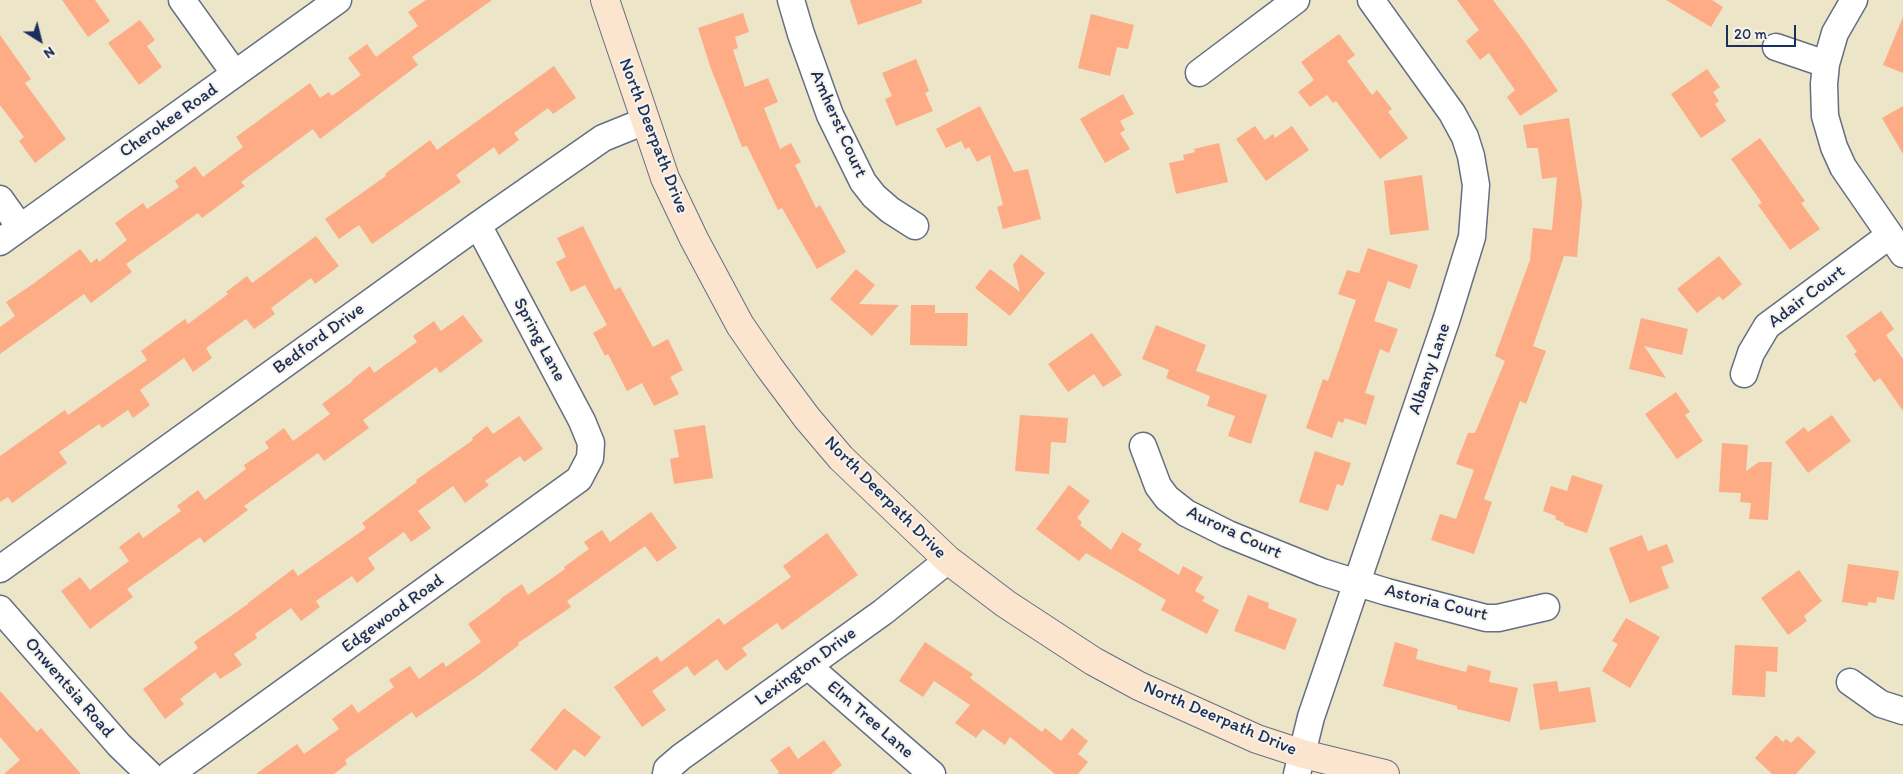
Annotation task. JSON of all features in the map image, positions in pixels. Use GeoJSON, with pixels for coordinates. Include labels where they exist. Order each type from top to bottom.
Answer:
{"type":"FeatureCollection","features":[{"type":"Feature","properties":{"kind":"street"},"geometry":{"type":"LineString","coordinates":[[182,0],[235,74]]}},
{"type":"Feature","properties":{"kind":"street","name":"Cherokee Road"},"geometry":{"type":"LineString","coordinates":[[10,234],[338,0]]}},
{"type":"Feature","properties":{"kind":"street","name":"North Deerpath Drive"},"geometry":{"type":"LineString","coordinates":[[605,0],[665,178],[694,238],[740,325],[807,418],[841,458],[948,560],[1006,604],[1093,661],[1138,686],[1257,739],[1300,764],[1385,774]]}},
{"type":"Feature","properties":{"kind":"street","name":"Amherst Court"},"geometry":{"type":"LineString","coordinates":[[791,0],[830,115],[863,182],[874,196],[890,210],[915,226]]}},
{"type":"Feature","properties":{"kind":"street"},"geometry":{"type":"LineString","coordinates":[[1198,73],[1296,0]]}},
{"type":"Feature","properties":{"kind":"street","name":"Albany Lane"},"geometry":{"type":"LineString","coordinates":[[1300,764],[1311,717],[1447,318],[1472,237],[1476,185],[1471,156],[1465,137],[1452,112],[1371,0]]}},
{"type":"Feature","properties":{"kind":"street"},"geometry":{"type":"LineString","coordinates":[[1854,0],[1835,33],[1826,64],[1824,84],[1825,116],[1834,147],[1843,167],[1896,245]]}},
{"type":"Feature","properties":{"kind":"street"},"geometry":{"type":"LineString","coordinates":[[1776,47],[1826,64]]}},
{"type":"Feature","properties":{"kind":"street","name":"Bedford Drive"},"geometry":{"type":"LineString","coordinates":[[0,569],[478,225],[603,138],[645,121]]}},
{"type":"Feature","properties":{"kind":"street"},"geometry":{"type":"LineString","coordinates":[[0,199],[10,234]]}},
{"type":"Feature","properties":{"kind":"street","name":"Spring Lane"},"geometry":{"type":"LineString","coordinates":[[478,225],[582,421],[591,443],[590,458]]}},
{"type":"Feature","properties":{"kind":"street","name":"Adair Court"},"geometry":{"type":"LineString","coordinates":[[1744,374],[1766,326],[1896,245]]}},
{"type":"Feature","properties":{"kind":"street","name":"Aurora Court"},"geometry":{"type":"LineString","coordinates":[[1143,446],[1158,486],[1167,498],[1186,513],[1228,534],[1322,572],[1357,582]]}},
{"type":"Feature","properties":{"kind":"street","name":"Edgewood Road"},"geometry":{"type":"LineString","coordinates":[[179,768],[579,478],[590,458]]}},
{"type":"Feature","properties":{"kind":"street","name":"Lexington Drive"},"geometry":{"type":"LineString","coordinates":[[666,774],[667,769],[681,757],[884,612],[948,560]]}},
{"type":"Feature","properties":{"kind":"street","name":"Astoria Court"},"geometry":{"type":"LineString","coordinates":[[1357,582],[1387,592],[1486,618],[1498,618],[1546,607]]}},
{"type":"Feature","properties":{"kind":"street","name":"Onwentsia Road"},"geometry":{"type":"LineString","coordinates":[[0,609],[118,746],[149,774]]}},
{"type":"Feature","properties":{"kind":"street","name":"Elm Tree Lane"},"geometry":{"type":"LineString","coordinates":[[808,666],[932,774]]}},
{"type":"Feature","properties":{"kind":"street"},"geometry":{"type":"LineString","coordinates":[[1850,682],[1881,704],[1903,711]]}},
{"type":"Feature","properties":{"kind":"building"},"geometry":{"type":"Polygon","coordinates":[[[62,0],[95,0],[110,21],[88,37],[62,0]]]}},
{"type":"Feature","properties":{"kind":"building"},"geometry":{"type":"Polygon","coordinates":[[[426,0],[492,0],[412,57],[418,65],[320,139],[313,129],[241,182],[245,186],[202,218],[198,213],[126,264],[132,272],[91,303],[84,294],[0,354],[0,327],[15,316],[6,302],[80,249],[91,263],[97,258],[99,262],[127,240],[115,223],[143,203],[147,209],[179,187],[175,181],[195,166],[203,177],[243,147],[236,137],[310,83],[320,98],[329,92],[332,96],[361,75],[348,58],[367,44],[376,57],[418,26],[408,12],[426,0]]]}},
{"type":"Feature","properties":{"kind":"building"},"geometry":{"type":"Polygon","coordinates":[[[850,0],[922,0],[922,3],[858,25],[850,0]]]}},
{"type":"Feature","properties":{"kind":"building"},"geometry":{"type":"Polygon","coordinates":[[[1457,0],[1493,0],[1558,91],[1520,116],[1507,97],[1515,90],[1489,53],[1480,60],[1466,41],[1479,30],[1457,0]]]}},
{"type":"Feature","properties":{"kind":"building"},"geometry":{"type":"Polygon","coordinates":[[[1666,0],[1712,0],[1723,7],[1711,27],[1666,0]]]}},
{"type":"Feature","properties":{"kind":"building"},"geometry":{"type":"Polygon","coordinates":[[[743,13],[749,32],[735,37],[738,48],[733,50],[745,87],[768,78],[778,102],[764,108],[780,149],[791,143],[801,162],[795,165],[816,208],[820,205],[846,252],[817,269],[782,208],[778,210],[747,146],[742,147],[710,66],[698,28],[743,13]]]}},
{"type":"Feature","properties":{"kind":"building"},"geometry":{"type":"Polygon","coordinates":[[[1091,14],[1134,25],[1128,49],[1117,47],[1110,76],[1078,68],[1091,14]]]}},
{"type":"Feature","properties":{"kind":"building"},"geometry":{"type":"Polygon","coordinates":[[[1903,17],[1903,73],[1883,65],[1903,17]]]}},
{"type":"Feature","properties":{"kind":"building"},"geometry":{"type":"Polygon","coordinates":[[[140,20],[155,40],[147,46],[162,67],[139,85],[108,43],[140,20]]]}},
{"type":"Feature","properties":{"kind":"building"},"geometry":{"type":"Polygon","coordinates":[[[1339,34],[1355,55],[1347,61],[1372,95],[1377,90],[1392,109],[1388,112],[1408,138],[1380,159],[1336,101],[1333,103],[1327,95],[1310,107],[1298,92],[1314,80],[1301,62],[1339,34]]]}},
{"type":"Feature","properties":{"kind":"building"},"geometry":{"type":"Polygon","coordinates":[[[0,35],[31,79],[25,83],[66,139],[35,163],[19,141],[24,137],[0,105],[0,35]]]}},
{"type":"Feature","properties":{"kind":"building"},"geometry":{"type":"Polygon","coordinates":[[[916,59],[929,91],[925,93],[933,111],[896,126],[885,99],[892,96],[882,73],[916,59]]]}},
{"type":"Feature","properties":{"kind":"building"},"geometry":{"type":"Polygon","coordinates":[[[554,66],[576,98],[553,114],[548,108],[514,133],[519,140],[499,155],[494,147],[456,175],[461,182],[372,244],[359,225],[339,239],[325,219],[386,176],[385,174],[430,140],[437,150],[554,66]]]}},
{"type":"Feature","properties":{"kind":"building"},"geometry":{"type":"Polygon","coordinates":[[[1707,69],[1720,87],[1713,92],[1719,101],[1715,104],[1726,121],[1701,138],[1671,94],[1707,69]]]}},
{"type":"Feature","properties":{"kind":"building"},"geometry":{"type":"Polygon","coordinates":[[[1123,94],[1134,114],[1120,121],[1125,130],[1120,133],[1130,149],[1105,163],[1080,119],[1123,94]]]}},
{"type":"Feature","properties":{"kind":"building"},"geometry":{"type":"Polygon","coordinates":[[[980,106],[1014,172],[1028,169],[1041,219],[1003,229],[997,207],[1003,205],[990,155],[977,162],[969,147],[965,149],[961,141],[946,148],[936,129],[980,106]]]}},
{"type":"Feature","properties":{"kind":"building"},"geometry":{"type":"Polygon","coordinates":[[[1903,106],[1903,154],[1882,118],[1903,106]]]}},
{"type":"Feature","properties":{"kind":"building"},"geometry":{"type":"Polygon","coordinates":[[[1569,118],[1582,202],[1577,257],[1564,256],[1533,346],[1546,351],[1526,404],[1520,401],[1484,499],[1492,502],[1474,554],[1431,540],[1440,514],[1456,519],[1474,470],[1456,464],[1468,433],[1475,433],[1505,361],[1495,356],[1530,260],[1533,228],[1552,230],[1557,177],[1542,179],[1538,148],[1527,148],[1523,125],[1569,118]]]}},
{"type":"Feature","properties":{"kind":"building"},"geometry":{"type":"Polygon","coordinates":[[[1255,126],[1265,140],[1273,134],[1275,138],[1292,126],[1309,150],[1266,181],[1236,139],[1255,126]]]}},
{"type":"Feature","properties":{"kind":"building"},"geometry":{"type":"Polygon","coordinates":[[[1760,138],[1805,201],[1801,203],[1820,229],[1790,250],[1758,205],[1762,203],[1731,159],[1760,138]]]}},
{"type":"Feature","properties":{"kind":"building"},"geometry":{"type":"Polygon","coordinates":[[[1219,143],[1228,182],[1176,194],[1169,163],[1184,160],[1183,155],[1195,152],[1194,149],[1219,143]]]}},
{"type":"Feature","properties":{"kind":"building"},"geometry":{"type":"Polygon","coordinates":[[[1422,175],[1429,230],[1390,235],[1384,181],[1422,175]]]}},
{"type":"Feature","properties":{"kind":"building"},"geometry":{"type":"Polygon","coordinates":[[[583,226],[615,290],[620,287],[653,347],[668,339],[683,370],[670,377],[679,394],[654,406],[642,383],[627,391],[608,354],[605,356],[593,333],[607,325],[585,285],[571,292],[556,262],[566,257],[557,238],[583,226]]]}},
{"type":"Feature","properties":{"kind":"building"},"geometry":{"type":"Polygon","coordinates":[[[316,236],[339,266],[315,284],[311,278],[271,308],[275,314],[254,329],[246,319],[206,348],[212,358],[193,372],[184,358],[140,390],[150,405],[133,418],[128,410],[102,428],[99,424],[59,452],[67,463],[12,503],[8,497],[0,502],[0,456],[65,410],[68,415],[147,360],[141,351],[185,319],[188,324],[228,294],[226,292],[247,276],[252,283],[316,236]]]}},
{"type":"Feature","properties":{"kind":"building"},"geometry":{"type":"Polygon","coordinates":[[[1368,248],[1418,265],[1410,289],[1388,281],[1374,321],[1398,329],[1389,353],[1380,349],[1365,393],[1375,396],[1366,425],[1345,418],[1343,423],[1338,421],[1332,438],[1306,428],[1323,379],[1328,381],[1356,300],[1338,294],[1347,270],[1359,273],[1368,248]]]}},
{"type":"Feature","properties":{"kind":"building"},"geometry":{"type":"Polygon","coordinates":[[[1021,254],[1045,273],[1010,316],[975,288],[990,269],[1020,292],[1013,265],[1021,254]]]}},
{"type":"Feature","properties":{"kind":"building"},"geometry":{"type":"Polygon","coordinates":[[[1719,256],[1742,284],[1723,300],[1719,296],[1697,313],[1677,289],[1719,256]]]}},
{"type":"Feature","properties":{"kind":"building"},"geometry":{"type":"Polygon","coordinates":[[[856,269],[875,285],[859,304],[899,305],[872,336],[830,299],[856,269]]]}},
{"type":"Feature","properties":{"kind":"building"},"geometry":{"type":"Polygon","coordinates":[[[911,305],[935,305],[935,313],[968,313],[967,346],[910,345],[911,305]]]}},
{"type":"Feature","properties":{"kind":"building"},"geometry":{"type":"Polygon","coordinates":[[[1881,311],[1894,329],[1886,335],[1903,359],[1903,411],[1880,378],[1874,382],[1854,354],[1857,352],[1846,336],[1881,311]]]}},
{"type":"Feature","properties":{"kind":"building"},"geometry":{"type":"Polygon","coordinates":[[[463,315],[483,341],[440,373],[436,367],[363,420],[369,428],[324,461],[318,453],[244,506],[248,510],[204,543],[200,537],[127,589],[133,597],[90,629],[61,591],[80,577],[90,590],[129,561],[119,547],[139,532],[143,538],[181,511],[177,506],[198,490],[205,500],[246,469],[244,465],[269,448],[265,442],[284,428],[293,441],[330,414],[322,404],[370,366],[374,373],[417,342],[413,336],[434,321],[441,331],[463,315]]]}},
{"type":"Feature","properties":{"kind":"building"},"geometry":{"type":"Polygon","coordinates":[[[1641,318],[1688,329],[1682,355],[1644,346],[1666,378],[1629,369],[1641,318]]]}},
{"type":"Feature","properties":{"kind":"building"},"geometry":{"type":"Polygon","coordinates":[[[1156,325],[1206,345],[1196,371],[1267,395],[1251,444],[1228,436],[1235,416],[1207,406],[1210,396],[1166,378],[1169,370],[1142,359],[1156,325]]]}},
{"type":"Feature","properties":{"kind":"building"},"geometry":{"type":"Polygon","coordinates":[[[1092,333],[1122,375],[1103,387],[1094,374],[1068,392],[1048,364],[1092,333]]]}},
{"type":"Feature","properties":{"kind":"building"},"geometry":{"type":"Polygon","coordinates":[[[1676,392],[1690,412],[1685,415],[1703,441],[1677,459],[1645,414],[1676,392]]]}},
{"type":"Feature","properties":{"kind":"building"},"geometry":{"type":"Polygon","coordinates":[[[1020,415],[1068,418],[1066,443],[1051,442],[1049,474],[1015,471],[1020,415]]]}},
{"type":"Feature","properties":{"kind":"building"},"geometry":{"type":"Polygon","coordinates":[[[1832,415],[1851,441],[1808,473],[1785,442],[1804,427],[1808,432],[1832,415]]]}},
{"type":"Feature","properties":{"kind":"building"},"geometry":{"type":"Polygon","coordinates":[[[519,416],[543,449],[524,462],[520,456],[485,481],[489,485],[465,503],[453,486],[418,511],[431,528],[411,542],[404,532],[368,558],[375,569],[357,583],[352,576],[316,601],[320,607],[301,621],[291,608],[255,634],[257,638],[234,654],[242,665],[220,679],[215,672],[180,699],[184,704],[165,719],[143,689],[198,648],[194,642],[293,569],[298,576],[366,528],[362,523],[417,482],[416,480],[473,440],[472,438],[487,426],[493,434],[519,416]]]}},
{"type":"Feature","properties":{"kind":"building"},"geometry":{"type":"Polygon","coordinates":[[[705,425],[713,478],[674,484],[670,459],[679,457],[674,430],[705,425]]]}},
{"type":"Feature","properties":{"kind":"building"},"geometry":{"type":"Polygon","coordinates":[[[1722,443],[1748,445],[1746,471],[1759,462],[1772,462],[1768,520],[1749,519],[1751,503],[1740,502],[1741,493],[1719,492],[1722,443]]]}},
{"type":"Feature","properties":{"kind":"building"},"geometry":{"type":"Polygon","coordinates":[[[1315,451],[1351,463],[1343,486],[1337,484],[1328,511],[1299,502],[1315,451]]]}},
{"type":"Feature","properties":{"kind":"building"},"geometry":{"type":"Polygon","coordinates":[[[1572,475],[1603,485],[1587,533],[1564,525],[1564,523],[1555,519],[1556,516],[1543,511],[1551,486],[1567,491],[1572,475]]]}},
{"type":"Feature","properties":{"kind":"building"},"geometry":{"type":"Polygon","coordinates":[[[1069,485],[1090,501],[1077,518],[1082,522],[1080,525],[1111,550],[1122,532],[1142,544],[1138,550],[1179,575],[1183,566],[1203,577],[1195,591],[1205,597],[1202,601],[1219,610],[1207,634],[1161,610],[1166,600],[1086,553],[1079,561],[1036,529],[1069,485]]]}},
{"type":"Feature","properties":{"kind":"building"},"geometry":{"type":"Polygon","coordinates":[[[651,512],[677,548],[657,562],[645,546],[567,601],[571,607],[518,643],[519,645],[475,678],[416,718],[412,712],[345,760],[347,764],[334,774],[256,774],[297,744],[304,754],[339,729],[332,719],[352,704],[358,713],[394,687],[389,680],[410,666],[419,679],[443,662],[446,667],[481,642],[468,624],[500,599],[522,584],[528,595],[565,569],[564,567],[589,549],[584,542],[602,530],[610,542],[651,512]]]}},
{"type":"Feature","properties":{"kind":"building"},"geometry":{"type":"Polygon","coordinates":[[[827,533],[858,575],[782,630],[777,623],[742,648],[747,655],[726,671],[717,659],[694,676],[687,666],[652,691],[666,710],[642,727],[614,687],[657,656],[661,662],[719,618],[724,625],[791,577],[783,566],[827,533]]]}},
{"type":"Feature","properties":{"kind":"building"},"geometry":{"type":"Polygon","coordinates":[[[1642,535],[1648,551],[1667,544],[1674,562],[1661,567],[1669,588],[1630,603],[1609,548],[1642,535]]]}},
{"type":"Feature","properties":{"kind":"building"},"geometry":{"type":"Polygon","coordinates":[[[1848,564],[1899,571],[1894,600],[1877,597],[1876,603],[1868,602],[1868,606],[1842,602],[1848,564]]]}},
{"type":"Feature","properties":{"kind":"building"},"geometry":{"type":"Polygon","coordinates":[[[1799,570],[1822,601],[1804,616],[1807,621],[1788,635],[1761,598],[1799,570]]]}},
{"type":"Feature","properties":{"kind":"building"},"geometry":{"type":"Polygon","coordinates":[[[1248,595],[1269,603],[1268,608],[1297,619],[1285,650],[1234,631],[1248,595]]]}},
{"type":"Feature","properties":{"kind":"building"},"geometry":{"type":"Polygon","coordinates":[[[1626,618],[1660,637],[1630,688],[1602,671],[1618,644],[1612,641],[1626,618]]]}},
{"type":"Feature","properties":{"kind":"building"},"geometry":{"type":"Polygon","coordinates":[[[925,642],[973,674],[970,678],[1042,732],[1045,728],[1061,741],[1072,728],[1088,741],[1078,754],[1088,762],[1078,774],[1055,774],[1010,737],[1005,745],[983,729],[976,738],[955,723],[970,705],[934,681],[923,697],[899,681],[925,642]]]}},
{"type":"Feature","properties":{"kind":"building"},"geometry":{"type":"Polygon","coordinates":[[[1395,642],[1418,649],[1416,659],[1466,672],[1468,665],[1491,671],[1489,682],[1518,688],[1510,722],[1457,709],[1457,706],[1383,686],[1395,642]]]}},
{"type":"Feature","properties":{"kind":"building"},"geometry":{"type":"Polygon","coordinates":[[[1735,645],[1778,647],[1777,672],[1766,671],[1765,697],[1732,695],[1735,645]]]}},
{"type":"Feature","properties":{"kind":"building"},"geometry":{"type":"Polygon","coordinates":[[[1557,681],[1559,692],[1590,687],[1596,722],[1540,730],[1533,684],[1557,681]]]}},
{"type":"Feature","properties":{"kind":"building"},"geometry":{"type":"Polygon","coordinates":[[[0,691],[37,732],[41,728],[81,774],[4,774],[20,760],[0,737],[0,691]]]}},
{"type":"Feature","properties":{"kind":"building"},"geometry":{"type":"Polygon","coordinates":[[[564,708],[601,737],[585,757],[574,749],[556,771],[530,750],[564,708]]]}},
{"type":"Feature","properties":{"kind":"building"},"geometry":{"type":"Polygon","coordinates":[[[1776,735],[1783,742],[1786,739],[1791,743],[1798,736],[1816,752],[1796,774],[1772,774],[1755,758],[1776,735]]]}},
{"type":"Feature","properties":{"kind":"building"},"geometry":{"type":"Polygon","coordinates":[[[824,740],[842,765],[831,774],[777,774],[779,772],[770,760],[789,746],[798,759],[824,740]]]}}]}
